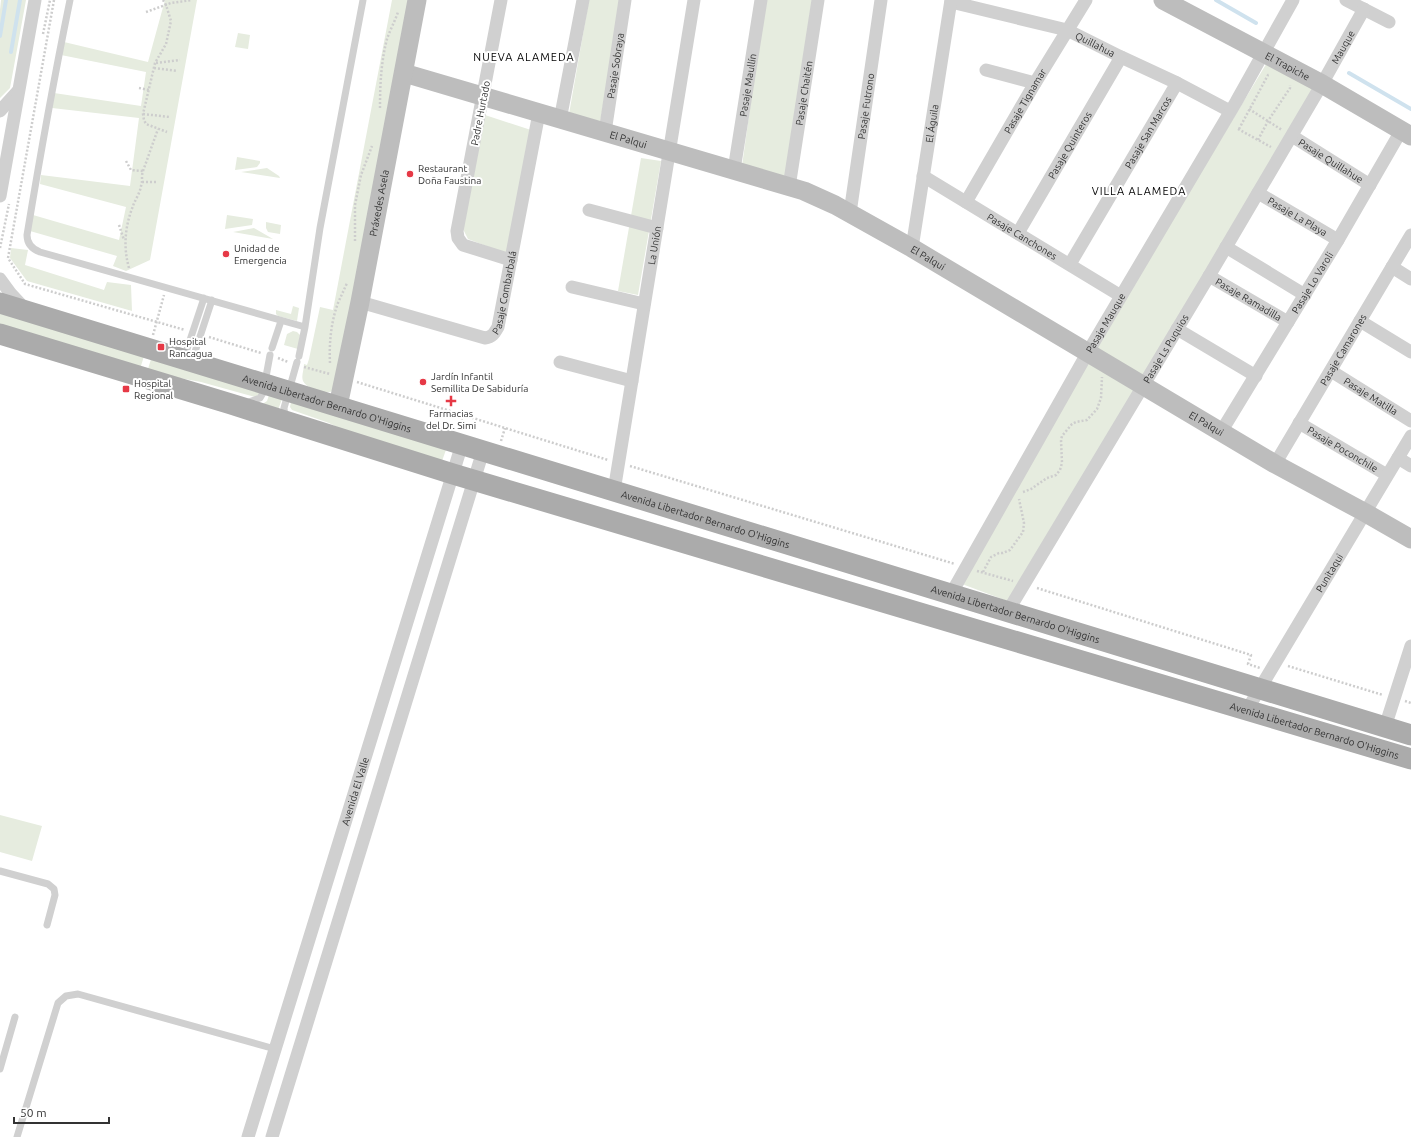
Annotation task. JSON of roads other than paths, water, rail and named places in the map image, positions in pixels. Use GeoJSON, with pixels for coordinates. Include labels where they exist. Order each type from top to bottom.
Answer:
{"type":"FeatureCollection","features":[{"type":"Feature","properties":{"kind":"main road","name":"Avenida Libertador Bernardo O'Higgins"},"geometry":{"type":"LineString","coordinates":[[0,303],[1411,735]]}},
{"type":"Feature","properties":{"kind":"main road","name":"Avenida Libertador Bernardo O'Higgins"},"geometry":{"type":"LineString","coordinates":[[0,334],[231,404],[453,474],[1411,759]]}},
{"type":"Feature","properties":{"kind":"main road"},"geometry":{"type":"LineString","coordinates":[[1267,691],[1267,716]]}},
{"type":"Feature","properties":{"kind":"street"},"geometry":{"type":"LineString","coordinates":[[0,196],[34,0]]}},
{"type":"Feature","properties":{"kind":"street","name":"Práxedes Asela"},"geometry":{"type":"LineString","coordinates":[[338,406],[360,302],[417,0]]}},
{"type":"Feature","properties":{"kind":"street","name":"Padre Hurtado"},"geometry":{"type":"LineString","coordinates":[[501,0],[457,232],[458,238],[463,245],[511,260]]}},
{"type":"Feature","properties":{"kind":"street"},"geometry":{"type":"LineString","coordinates":[[560,120],[583,0]]}},
{"type":"Feature","properties":{"kind":"street","name":"Pasaje Sobraya"},"geometry":{"type":"LineString","coordinates":[[605,132],[625,0]]}},
{"type":"Feature","properties":{"kind":"street","name":"La Unión"},"geometry":{"type":"LineString","coordinates":[[614,491],[694,0]]}},
{"type":"Feature","properties":{"kind":"street","name":"Pasaje Maullín"},"geometry":{"type":"LineString","coordinates":[[734,170],[761,0]]}},
{"type":"Feature","properties":{"kind":"street","name":"Pasaje Chaitén"},"geometry":{"type":"LineString","coordinates":[[789,187],[818,0]]}},
{"type":"Feature","properties":{"kind":"street","name":"Pasaje Futrono"},"geometry":{"type":"LineString","coordinates":[[850,213],[881,0]]}},
{"type":"Feature","properties":{"kind":"street","name":"Pasaje Tignamar"},"geometry":{"type":"LineString","coordinates":[[966,202],[1035,83],[1086,0]]}},
{"type":"Feature","properties":{"kind":"street","name":"El Trapiche"},"geometry":{"type":"LineString","coordinates":[[1163,0],[1322,84],[1406,134]]}},
{"type":"Feature","properties":{"kind":"street","name":"Pasaje Mauque"},"geometry":{"type":"LineString","coordinates":[[951,594],[1088,352],[1230,111],[1293,0]]}},
{"type":"Feature","properties":{"kind":"street"},"geometry":{"type":"LineString","coordinates":[[1346,0],[1389,22]]}},
{"type":"Feature","properties":{"kind":"street","name":"Quillahua"},"geometry":{"type":"LineString","coordinates":[[951,1],[1067,30],[1177,83],[1230,111]]}},
{"type":"Feature","properties":{"kind":"street","name":"El Águila"},"geometry":{"type":"LineString","coordinates":[[912,248],[951,1]]}},
{"type":"Feature","properties":{"kind":"street","name":"Mauque"},"geometry":{"type":"LineString","coordinates":[[1322,84],[1364,9]]}},
{"type":"Feature","properties":{"kind":"street","name":"Pasaje Quinteros"},"geometry":{"type":"LineString","coordinates":[[1018,233],[1121,57]]}},
{"type":"Feature","properties":{"kind":"street"},"geometry":{"type":"LineString","coordinates":[[986,70],[1035,83]]}},
{"type":"Feature","properties":{"kind":"street","name":"El Palqui"},"geometry":{"type":"LineString","coordinates":[[404,73],[804,191],[835,205],[912,248],[1275,464],[1411,539]]}},
{"type":"Feature","properties":{"kind":"street","name":"Pasaje San Marcos"},"geometry":{"type":"LineString","coordinates":[[1070,264],[1177,83]]}},
{"type":"Feature","properties":{"kind":"street","name":"Pasaje Ls Puquios"},"geometry":{"type":"LineString","coordinates":[[1008,611],[1209,276],[1322,84]]}},
{"type":"Feature","properties":{"kind":"street"},"geometry":{"type":"LineString","coordinates":[[0,111],[18,91]]}},
{"type":"Feature","properties":{"kind":"street","name":"Pasaje Combarbalá"},"geometry":{"type":"LineString","coordinates":[[360,302],[485,338],[494,334],[498,328],[539,113]]}},
{"type":"Feature","properties":{"kind":"street","name":"Pasaje Lo Varoli"},"geometry":{"type":"LineString","coordinates":[[1221,432],[1370,185],[1406,134]]}},
{"type":"Feature","properties":{"kind":"street","name":"Pasaje Quillahue"},"geometry":{"type":"LineString","coordinates":[[1292,136],[1370,185]]}},
{"type":"Feature","properties":{"kind":"street","name":"Pasaje Canchones"},"geometry":{"type":"LineString","coordinates":[[923,176],[1121,296]]}},
{"type":"Feature","properties":{"kind":"street","name":"Pasaje La Playa"},"geometry":{"type":"LineString","coordinates":[[1258,193],[1338,240]]}},
{"type":"Feature","properties":{"kind":"street"},"geometry":{"type":"LineString","coordinates":[[589,210],[657,228]]}},
{"type":"Feature","properties":{"kind":"street","name":"Pasaje Camarones"},"geometry":{"type":"LineString","coordinates":[[1275,464],[1411,236]]}},
{"type":"Feature","properties":{"kind":"street"},"geometry":{"type":"LineString","coordinates":[[1226,247],[1305,295]]}},
{"type":"Feature","properties":{"kind":"street"},"geometry":{"type":"LineString","coordinates":[[1392,267],[1411,279]]}},
{"type":"Feature","properties":{"kind":"street","name":"Pasaje Ramadilla"},"geometry":{"type":"LineString","coordinates":[[1209,276],[1288,322]]}},
{"type":"Feature","properties":{"kind":"street"},"geometry":{"type":"LineString","coordinates":[[0,279],[11,294],[27,311]]}},
{"type":"Feature","properties":{"kind":"street"},"geometry":{"type":"LineString","coordinates":[[572,287],[644,304]]}},
{"type":"Feature","properties":{"kind":"street"},"geometry":{"type":"LineString","coordinates":[[1360,321],[1411,352]]}},
{"type":"Feature","properties":{"kind":"street"},"geometry":{"type":"LineString","coordinates":[[1177,329],[1256,376]]}},
{"type":"Feature","properties":{"kind":"street"},"geometry":{"type":"LineString","coordinates":[[560,362],[632,381]]}},
{"type":"Feature","properties":{"kind":"street","name":"Pasaje Matilla"},"geometry":{"type":"LineString","coordinates":[[1331,372],[1411,421]]}},
{"type":"Feature","properties":{"kind":"street","name":"Pasaje Poconchile"},"geometry":{"type":"LineString","coordinates":[[1299,423],[1387,475]]}},
{"type":"Feature","properties":{"kind":"street","name":"Punitaqui"},"geometry":{"type":"LineString","coordinates":[[1247,710],[1267,691],[1271,671],[1364,512],[1411,436]]}},
{"type":"Feature","properties":{"kind":"street","name":"Avenida El Valle"},"geometry":{"type":"LineString","coordinates":[[248,1137],[462,444]]}},
{"type":"Feature","properties":{"kind":"street"},"geometry":{"type":"LineString","coordinates":[[272,1137],[483,451]]}},
{"type":"Feature","properties":{"kind":"street"},"geometry":{"type":"LineString","coordinates":[[1398,458],[1411,466]]}},
{"type":"Feature","properties":{"kind":"street"},"geometry":{"type":"LineString","coordinates":[[1385,726],[1411,646]]}},
{"type":"Feature","properties":{"kind":"lane"},"geometry":{"type":"LineString","coordinates":[[70,0],[55,72],[33,198],[28,239],[31,246],[36,250],[305,327]]}},
{"type":"Feature","properties":{"kind":"lane"},"geometry":{"type":"LineString","coordinates":[[286,422],[284,408],[298,361],[305,327],[320,228],[364,0]]}},
{"type":"Feature","properties":{"kind":"lane"},"geometry":{"type":"LineString","coordinates":[[188,360],[192,332],[204,298]]}},
{"type":"Feature","properties":{"kind":"lane"},"geometry":{"type":"LineString","coordinates":[[188,360],[200,334],[212,300]]}},
{"type":"Feature","properties":{"kind":"lane"},"geometry":{"type":"LineString","coordinates":[[231,404],[246,403],[260,398],[263,393],[271,353],[281,321]]}},
{"type":"Feature","properties":{"kind":"lane"},"geometry":{"type":"LineString","coordinates":[[0,871],[48,884],[54,889],[55,895],[47,925]]}},
{"type":"Feature","properties":{"kind":"lane"},"geometry":{"type":"LineString","coordinates":[[16,1137],[58,1003],[66,996],[78,994],[275,1049]]}},
{"type":"Feature","properties":{"kind":"lane"},"geometry":{"type":"LineString","coordinates":[[0,1069],[15,1017]]}},
{"type":"Feature","properties":{"kind":"waterway"},"geometry":{"type":"LineString","coordinates":[[0,36],[6,0]]}},
{"type":"Feature","properties":{"kind":"waterway"},"geometry":{"type":"LineString","coordinates":[[11,52],[20,0]]}},
{"type":"Feature","properties":{"kind":"waterway"},"geometry":{"type":"LineString","coordinates":[[1216,0],[1256,23]]}},
{"type":"Feature","properties":{"kind":"waterway"},"geometry":{"type":"LineString","coordinates":[[1349,73],[1411,109]]}},
{"type":"Feature","properties":{"kind":"place","name":"Restaurant Doña Faustina"},"geometry":{"type":"Point","coordinates":[410,174]}},
{"type":"Feature","properties":{"kind":"place","name":"Unidad de Emergencia"},"geometry":{"type":"Point","coordinates":[226,254]}},
{"type":"Feature","properties":{"kind":"place","name":"Hospital Rancagua"},"geometry":{"type":"Point","coordinates":[161,347]}},
{"type":"Feature","properties":{"kind":"place","name":"Jardín Infantil Semillita De Sabiduría"},"geometry":{"type":"Point","coordinates":[423,382]}},
{"type":"Feature","properties":{"kind":"place","name":"Hospital Regional"},"geometry":{"type":"Point","coordinates":[126,389]}},
{"type":"Feature","properties":{"kind":"place","name":"Farmacias del Dr. Simi"},"geometry":{"type":"Point","coordinates":[451,401]}},
{"type":"Feature","properties":{"kind":"district","name":"NUEVA ALAMEDA"},"geometry":{"type":"Point","coordinates":[524,57]}},
{"type":"Feature","properties":{"kind":"district","name":"VILLA ALAMEDA"},"geometry":{"type":"Point","coordinates":[1139,191]}}]}
